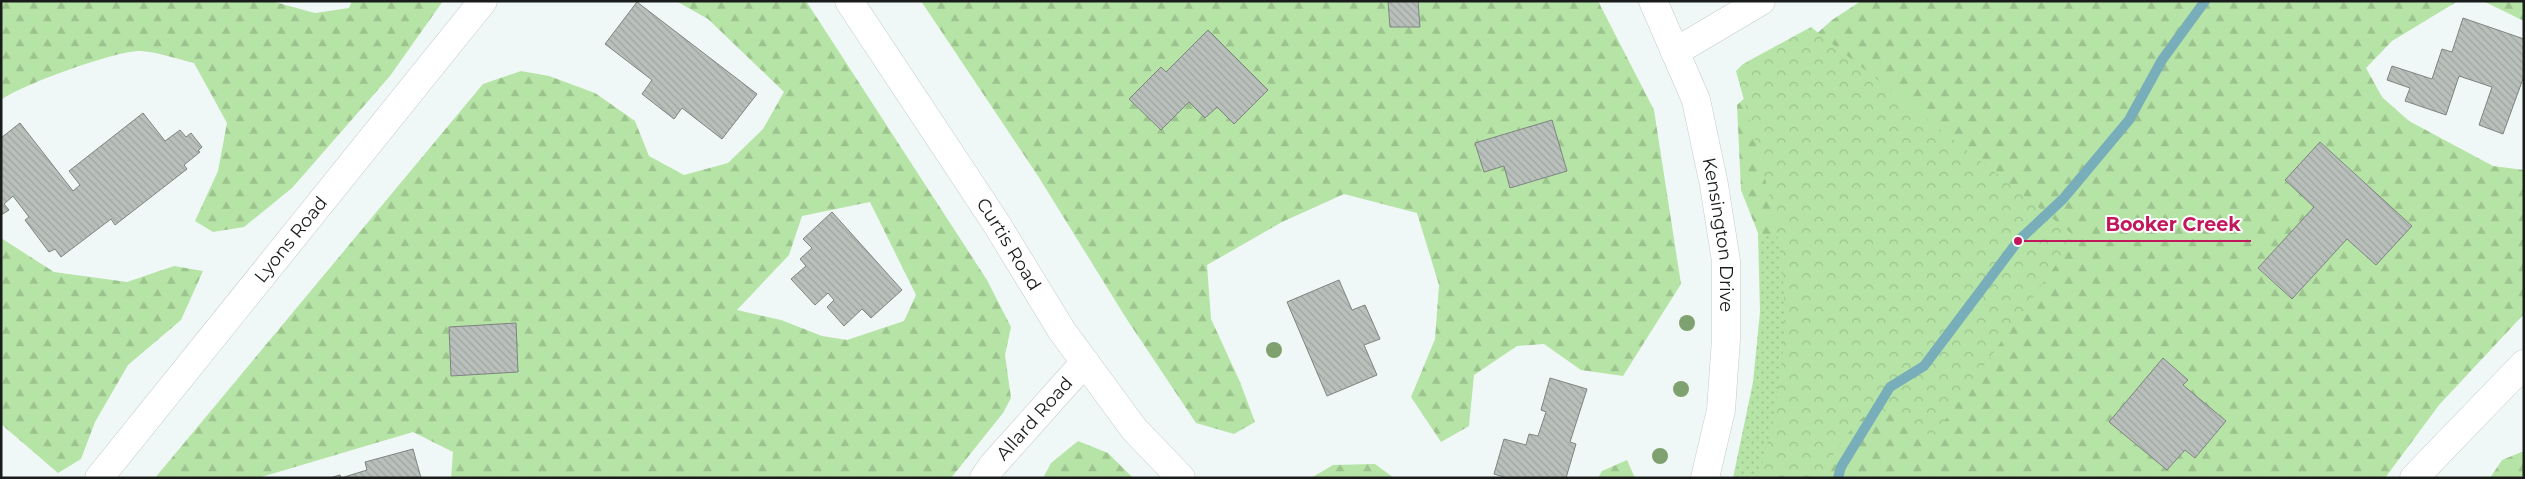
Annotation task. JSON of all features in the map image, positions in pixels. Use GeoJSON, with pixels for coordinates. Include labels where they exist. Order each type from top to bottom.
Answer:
{"type":"FeatureCollection","features":[{"type":"Feature","properties":{"kind":"street","name":"Lyons Road"},"geometry":{"type":"LineString","coordinates":[[99,478],[483,1]]}},
{"type":"Feature","properties":{"kind":"street","name":"Curtis Road"},"geometry":{"type":"LineString","coordinates":[[849,1],[996,223],[1062,331],[1134,429],[1181,478]]}},
{"type":"Feature","properties":{"kind":"street","name":"Kensington Drive"},"geometry":{"type":"LineString","coordinates":[[1653,1],[1696,100],[1714,185],[1726,261],[1726,339],[1721,410],[1705,478]]}},
{"type":"Feature","properties":{"kind":"street"},"geometry":{"type":"LineString","coordinates":[[1675,52],[1761,1]]}},
{"type":"Feature","properties":{"kind":"street","name":"Allard Road"},"geometry":{"type":"LineString","coordinates":[[984,478],[993,465],[1085,362]]}},
{"type":"Feature","properties":{"kind":"street"},"geometry":{"type":"LineString","coordinates":[[2414,478],[2523,364]]}},
{"type":"Feature","properties":{"kind":"green space"},"geometry":{"type":"Polygon","coordinates":[[[1,1],[271,1],[315,13],[349,8],[352,1],[443,1],[390,76],[292,188],[244,227],[213,232],[195,221],[218,171],[227,123],[194,63],[154,53],[129,52],[92,62],[47,78],[1,100],[1,1]]]}},
{"type":"Feature","properties":{"kind":"green space"},"geometry":{"type":"Polygon","coordinates":[[[676,1],[806,1],[987,280],[1011,327],[1005,355],[1011,398],[1003,413],[951,478],[451,478],[453,452],[413,432],[258,478],[155,478],[483,84],[521,71],[549,76],[595,93],[635,121],[649,156],[684,175],[728,163],[763,129],[784,92],[708,19],[676,1]],[[870,202],[802,216],[789,255],[737,310],[781,320],[822,336],[847,340],[904,321],[916,295],[870,202]]]}},
{"type":"Feature","properties":{"kind":"green space"},"geometry":{"type":"Polygon","coordinates":[[[921,1],[1598,1],[1654,110],[1681,284],[1623,376],[1581,370],[1544,344],[1517,346],[1474,375],[1469,426],[1441,442],[1411,397],[1435,339],[1439,285],[1417,213],[1344,194],[1282,222],[1207,265],[1211,319],[1240,382],[1255,422],[1234,434],[1196,423],[1126,318],[1038,176],[921,1]]]}},
{"type":"Feature","properties":{"kind":"green space"},"geometry":{"type":"Polygon","coordinates":[[[1861,1],[2458,1],[2392,41],[2366,68],[2382,97],[2409,121],[2493,166],[2524,170],[2524,314],[2439,405],[2385,478],[1795,478],[1916,266],[1758,233],[1741,190],[1737,105],[1832,20],[1861,1]]]}},
{"type":"Feature","properties":{"kind":"green space"},"geometry":{"type":"Polygon","coordinates":[[[2483,1],[2524,1],[2524,21],[2483,1]]]}},
{"type":"Feature","properties":{"kind":"green space"},"geometry":{"type":"Polygon","coordinates":[[[1811,27],[2076,237],[1933,437],[1875,406],[1844,439],[1826,467],[1822,478],[1758,478],[1778,394],[1784,338],[1783,281],[1772,206],[1736,71],[1743,64],[1811,27]]]}},
{"type":"Feature","properties":{"kind":"green space"},"geometry":{"type":"Polygon","coordinates":[[[1758,233],[1808,239],[1796,478],[1733,478],[1753,382],[1760,312],[1758,233]]]}},
{"type":"Feature","properties":{"kind":"green space"},"geometry":{"type":"Polygon","coordinates":[[[1,238],[54,272],[127,282],[174,266],[203,271],[181,320],[128,365],[95,422],[81,459],[58,473],[1,424],[1,238]]]}},
{"type":"Feature","properties":{"kind":"green space"},"geometry":{"type":"Polygon","coordinates":[[[1078,441],[1108,453],[1133,478],[1043,478],[1051,463],[1078,441]]]}},
{"type":"Feature","properties":{"kind":"green space"},"geometry":{"type":"Polygon","coordinates":[[[2524,451],[2524,478],[2490,478],[2502,460],[2524,451]]]}},
{"type":"Feature","properties":{"kind":"green space"},"geometry":{"type":"Polygon","coordinates":[[[1627,460],[1635,478],[1598,478],[1602,471],[1627,460]]]}},
{"type":"Feature","properties":{"kind":"green space"},"geometry":{"type":"Polygon","coordinates":[[[1375,464],[1394,478],[1311,478],[1333,465],[1375,464]]]}},
{"type":"Feature","properties":{"kind":"building"},"geometry":{"type":"Polygon","coordinates":[[[1388,1],[1418,1],[1420,27],[1390,27],[1388,1]]]}},
{"type":"Feature","properties":{"kind":"building"},"geometry":{"type":"Polygon","coordinates":[[[637,2],[757,94],[722,139],[682,108],[674,119],[642,94],[652,80],[605,44],[637,2]]]}},
{"type":"Feature","properties":{"kind":"building"},"geometry":{"type":"Polygon","coordinates":[[[2463,18],[2524,39],[2524,76],[2503,134],[2479,125],[2492,87],[2459,76],[2446,115],[2405,101],[2410,88],[2387,80],[2392,66],[2432,79],[2442,49],[2452,52],[2463,18]]]}},
{"type":"Feature","properties":{"kind":"building"},"geometry":{"type":"Polygon","coordinates":[[[1208,30],[1268,90],[1234,124],[1217,107],[1205,118],[1189,102],[1161,130],[1129,99],[1161,67],[1166,72],[1208,30]]]}},
{"type":"Feature","properties":{"kind":"building"},"geometry":{"type":"Polygon","coordinates":[[[143,113],[165,141],[180,130],[186,137],[191,133],[202,147],[198,151],[200,152],[184,165],[187,169],[115,225],[111,219],[61,257],[55,249],[49,252],[25,220],[29,217],[13,196],[4,204],[9,210],[1,215],[1,138],[20,123],[73,191],[80,185],[69,171],[143,113]]]}},
{"type":"Feature","properties":{"kind":"building"},"geometry":{"type":"Polygon","coordinates":[[[1552,120],[1567,171],[1510,188],[1504,166],[1484,172],[1475,143],[1552,120]]]}},
{"type":"Feature","properties":{"kind":"building"},"geometry":{"type":"Polygon","coordinates":[[[2320,142],[2412,226],[2376,265],[2347,239],[2292,299],[2258,268],[2314,207],[2285,180],[2320,142]]]}},
{"type":"Feature","properties":{"kind":"building"},"geometry":{"type":"Polygon","coordinates":[[[832,212],[902,290],[871,318],[862,309],[844,326],[827,307],[834,300],[828,293],[815,305],[791,279],[806,266],[800,259],[812,248],[803,239],[832,212]]]}},
{"type":"Feature","properties":{"kind":"building"},"geometry":{"type":"Polygon","coordinates":[[[1339,280],[1352,310],[1365,305],[1380,339],[1364,345],[1377,375],[1327,396],[1287,302],[1339,280]]]}},
{"type":"Feature","properties":{"kind":"building"},"geometry":{"type":"Polygon","coordinates":[[[516,323],[518,372],[451,376],[449,327],[516,323]]]}},
{"type":"Feature","properties":{"kind":"building"},"geometry":{"type":"Polygon","coordinates":[[[2163,358],[2188,380],[2183,385],[2226,421],[2195,458],[2185,450],[2167,470],[2109,422],[2163,358]]]}},
{"type":"Feature","properties":{"kind":"building"},"geometry":{"type":"Polygon","coordinates":[[[1550,378],[1587,389],[1570,442],[1576,444],[1566,478],[1507,478],[1494,474],[1504,439],[1526,445],[1529,434],[1538,436],[1546,412],[1541,410],[1550,378]]]}},
{"type":"Feature","properties":{"kind":"building"},"geometry":{"type":"Polygon","coordinates":[[[413,449],[421,478],[341,478],[367,470],[365,462],[413,449]]]}},
{"type":"Feature","properties":{"kind":"building"},"geometry":{"type":"Polygon","coordinates":[[[340,475],[341,478],[330,478],[340,475]]]}},
{"type":"Feature","properties":{"kind":"waterway"},"geometry":{"type":"LineString","coordinates":[[1838,478],[1841,467],[1890,387],[1924,366],[2018,241],[2063,199],[2129,120],[2162,60],[2205,1]]}},
{"type":"Feature","properties":{"kind":"place","name":"Booker Creek"},"geometry":{"type":"Point","coordinates":[2018,241]}}]}
